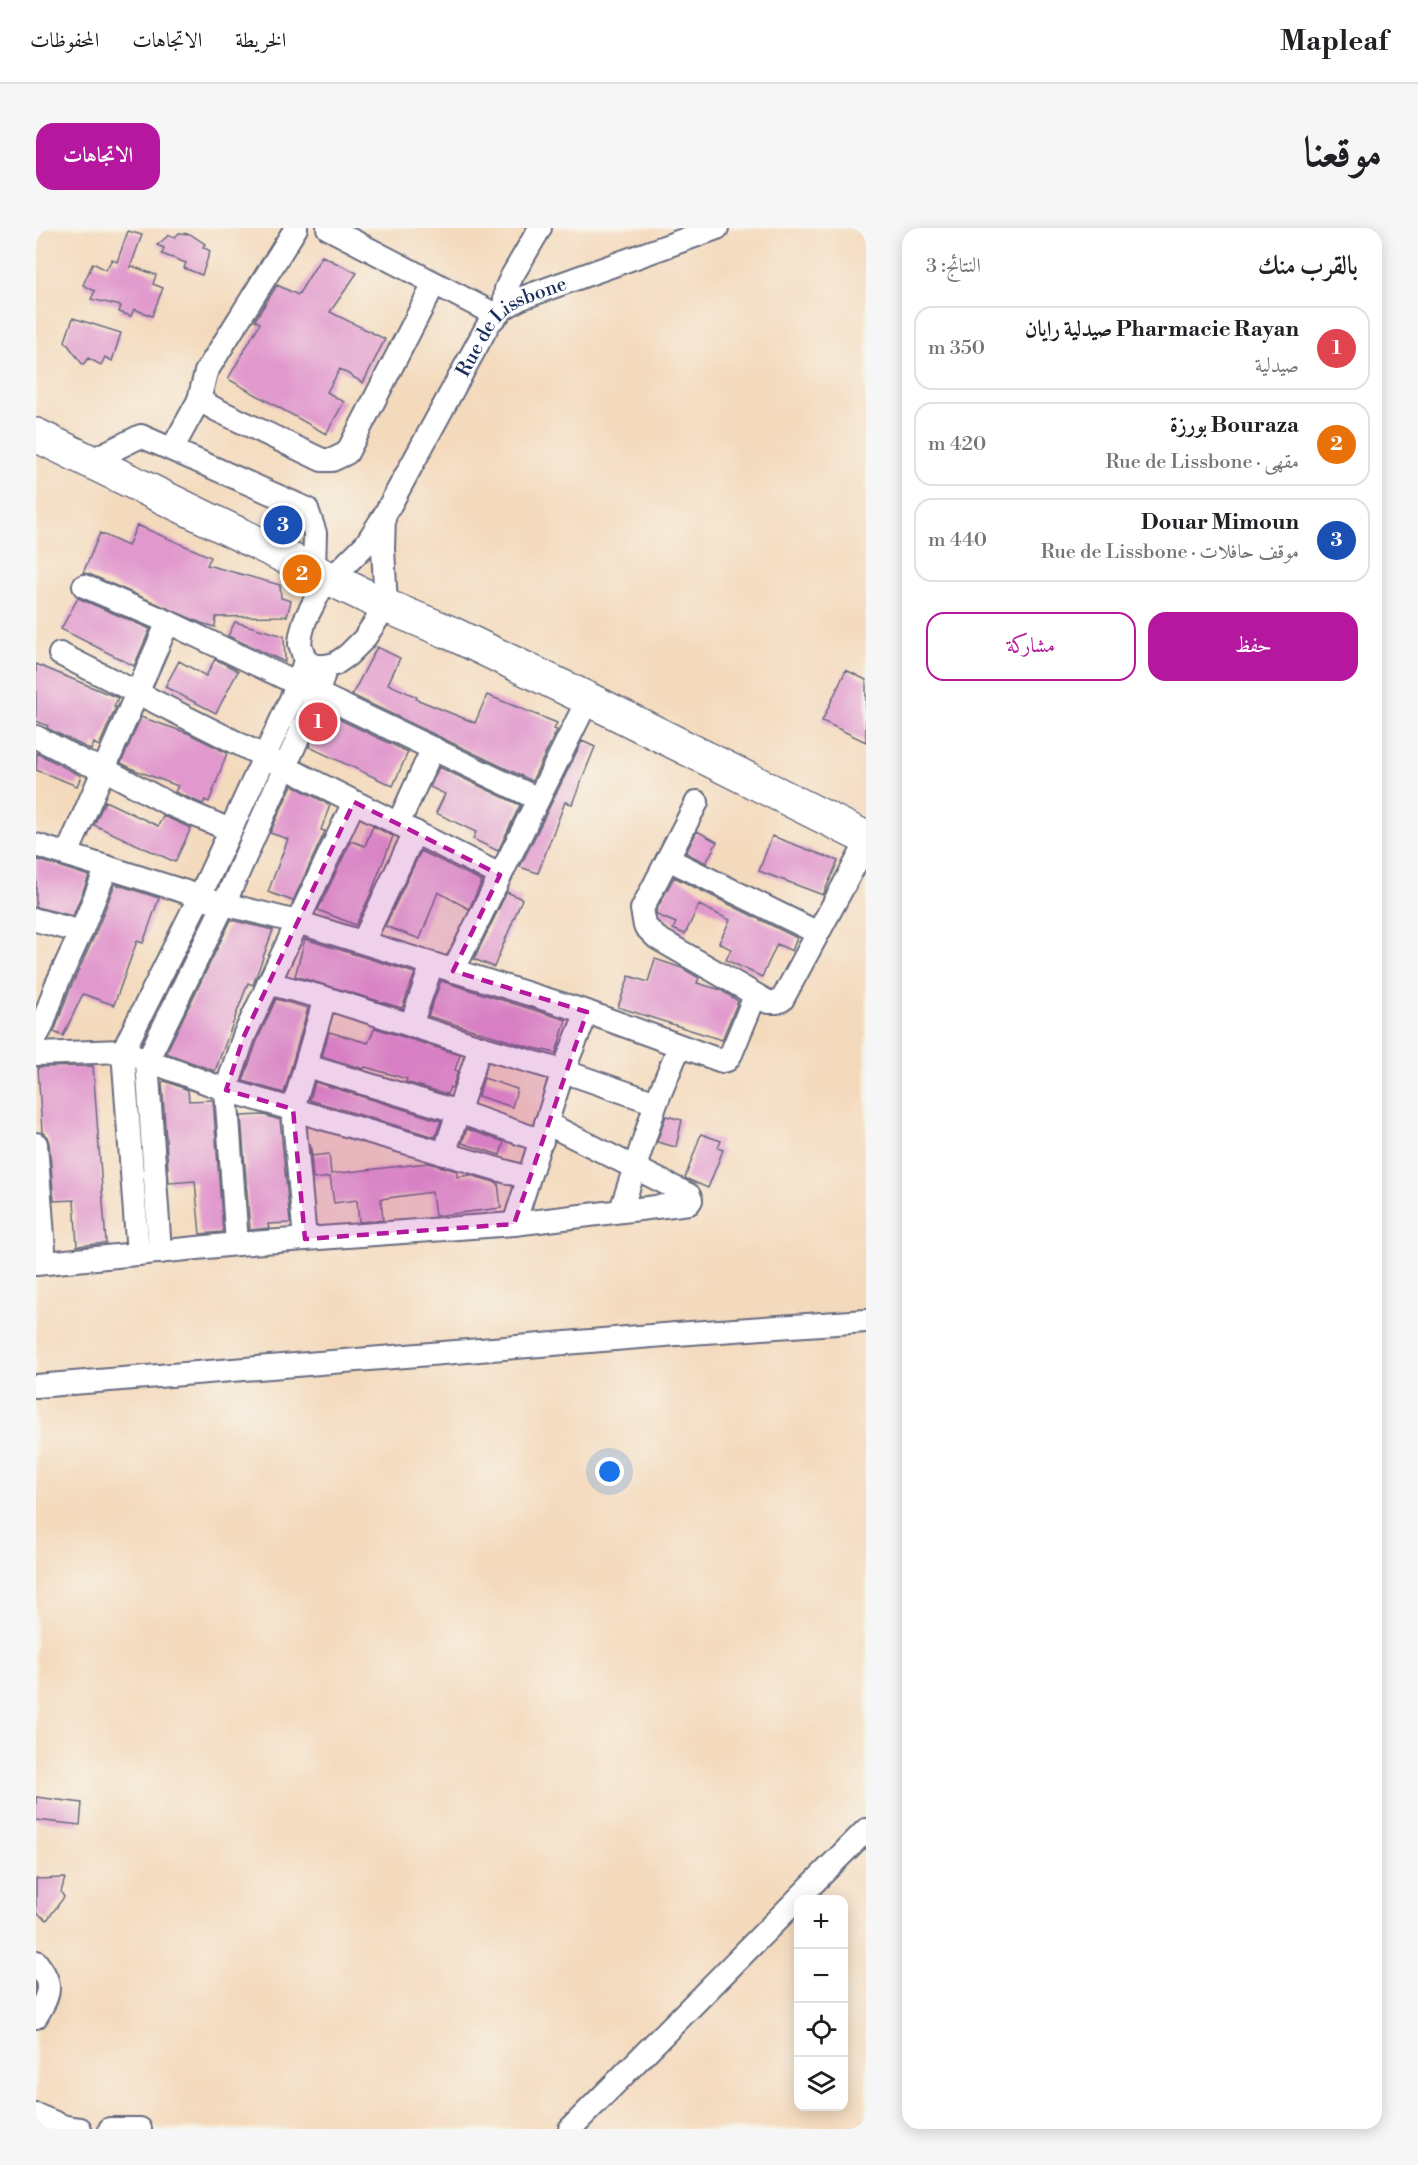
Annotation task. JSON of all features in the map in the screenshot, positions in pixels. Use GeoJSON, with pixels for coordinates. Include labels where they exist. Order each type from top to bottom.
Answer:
{"type":"FeatureCollection","features":[{"type":"Feature","properties":{"kind":"highway"},"geometry":{"type":"LineString","coordinates":[[36,435],[386,606],[451,633],[588,699],[863,836]]}},
{"type":"Feature","properties":{"kind":"street"},"geometry":{"type":"LineString","coordinates":[[172,449],[199,400],[206,372],[296,228]]}},
{"type":"Feature","properties":{"kind":"street"},"geometry":{"type":"LineString","coordinates":[[328,228],[431,290],[495,316],[512,276],[540,228]]}},
{"type":"Feature","properties":{"kind":"street","name":"Rue de Lissbone"},"geometry":{"type":"LineString","coordinates":[[321,574],[340,570],[366,544],[384,516],[495,316],[519,299],[717,228]]}},
{"type":"Feature","properties":{"kind":"street"},"geometry":{"type":"LineString","coordinates":[[199,400],[322,460],[332,460],[347,453],[431,290]]}},
{"type":"Feature","properties":{"kind":"street"},"geometry":{"type":"LineString","coordinates":[[90,461],[141,435],[307,508],[315,533],[321,574],[301,635],[301,651],[315,663],[335,664],[364,639],[386,606],[384,516]]}},
{"type":"Feature","properties":{"kind":"street"},"geometry":{"type":"LineString","coordinates":[[84,586],[168,622],[538,799]]}},
{"type":"Feature","properties":{"kind":"street"},"geometry":{"type":"LineString","coordinates":[[67,854],[168,622]]}},
{"type":"Feature","properties":{"kind":"street"},"geometry":{"type":"LineString","coordinates":[[60,654],[500,875]]}},
{"type":"Feature","properties":{"kind":"street"},"geometry":{"type":"LineString","coordinates":[[149,1253],[147,1061],[224,904],[285,767],[315,663]]}},
{"type":"Feature","properties":{"kind":"street"},"geometry":{"type":"LineString","coordinates":[[149,1253],[123,1051],[200,896],[264,757],[308,688]]}},
{"type":"Feature","properties":{"kind":"street"},"geometry":{"type":"LineString","coordinates":[[453,971],[588,699]]}},
{"type":"Feature","properties":{"kind":"street"},"geometry":{"type":"LineString","coordinates":[[36,737],[86,763],[104,769],[169,804],[230,830]]}},
{"type":"Feature","properties":{"kind":"street"},"geometry":{"type":"LineString","coordinates":[[363,942],[433,748]]}},
{"type":"Feature","properties":{"kind":"street"},"geometry":{"type":"LineString","coordinates":[[237,1244],[226,1090],[244,1036],[354,802]]}},
{"type":"Feature","properties":{"kind":"street"},"geometry":{"type":"LineString","coordinates":[[698,802],[642,909],[645,926],[657,938],[768,1002],[782,1000],[818,933],[863,836]]}},
{"type":"Feature","properties":{"kind":"street"},"geometry":{"type":"LineString","coordinates":[[36,845],[224,904],[297,922],[363,942],[587,1012],[678,1047],[717,1059],[727,1060],[731,1054],[755,996]]}},
{"type":"Feature","properties":{"kind":"street"},"geometry":{"type":"LineString","coordinates":[[668,860],[818,933]]}},
{"type":"Feature","properties":{"kind":"street"},"geometry":{"type":"LineString","coordinates":[[36,1037],[107,867]]}},
{"type":"Feature","properties":{"kind":"street"},"geometry":{"type":"LineString","coordinates":[[36,920],[81,932]]}},
{"type":"Feature","properties":{"kind":"street"},"geometry":{"type":"LineString","coordinates":[[411,1025],[432,964]]}},
{"type":"Feature","properties":{"kind":"street"},"geometry":{"type":"LineString","coordinates":[[268,983],[325,998],[563,1071],[656,1104]]}},
{"type":"Feature","properties":{"kind":"street"},"geometry":{"type":"LineString","coordinates":[[305,1239],[293,1109],[325,998]]}},
{"type":"Feature","properties":{"kind":"street"},"geometry":{"type":"LineString","coordinates":[[514,1224],[563,1071],[587,1012]]}},
{"type":"Feature","properties":{"kind":"street"},"geometry":{"type":"LineString","coordinates":[[444,1154],[480,1047]]}},
{"type":"Feature","properties":{"kind":"street"},"geometry":{"type":"LineString","coordinates":[[621,1210],[656,1104],[678,1047]]}},
{"type":"Feature","properties":{"kind":"street"},"geometry":{"type":"LineString","coordinates":[[36,1054],[123,1051],[226,1090],[528,1178]]}},
{"type":"Feature","properties":{"kind":"street"},"geometry":{"type":"LineString","coordinates":[[36,1144],[40,1264],[237,1244],[514,1224],[689,1203],[691,1200],[689,1195],[634,1168],[544,1132],[459,1112],[307,1066]]}},
{"type":"Feature","properties":{"kind":"street"},"geometry":{"type":"LineString","coordinates":[[36,1386],[676,1334],[866,1321]]}},
{"type":"Feature","properties":{"kind":"street"},"geometry":{"type":"LineString","coordinates":[[570,2129],[866,1830]]}},
{"type":"Feature","properties":{"kind":"street"},"geometry":{"type":"LineString","coordinates":[[36,1962],[46,1975],[49,1984],[46,2001],[36,2017]]}},
{"type":"Feature","properties":{"kind":"street"},"geometry":{"type":"LineString","coordinates":[[36,2115],[65,2127],[80,2129]]}},
{"type":"Feature","properties":{"kind":"street"},"geometry":{"type":"LineString","coordinates":[[110,2129],[140,2129]]}},
{"type":"Feature","properties":{"kind":"highlighted area"},"geometry":{"type":"Polygon","coordinates":[[[354,802],[500,875],[453,971],[587,1012],[514,1224],[305,1239],[293,1109],[226,1090],[244,1036],[354,802]]]}},
{"type":"Feature","properties":{"kind":"building"},"geometry":{"type":"Polygon","coordinates":[[[128,231],[142,235],[130,268],[132,266],[156,275],[153,284],[163,288],[152,316],[134,309],[131,316],[119,312],[121,306],[91,299],[95,291],[83,285],[93,263],[106,270],[112,259],[117,262],[128,231]]]}},
{"type":"Feature","properties":{"kind":"building"},"geometry":{"type":"Polygon","coordinates":[[[179,233],[190,234],[205,244],[203,247],[210,251],[202,275],[184,268],[186,263],[162,254],[164,248],[157,245],[169,235],[175,237],[179,233]]]}},
{"type":"Feature","properties":{"kind":"building"},"geometry":{"type":"Polygon","coordinates":[[[322,256],[357,273],[330,312],[385,339],[363,383],[340,369],[327,392],[344,402],[326,434],[228,379],[260,323],[255,320],[277,285],[298,295],[322,256]]]}},
{"type":"Feature","properties":{"kind":"building"},"geometry":{"type":"Polygon","coordinates":[[[73,318],[121,333],[112,361],[105,357],[101,365],[88,358],[83,365],[65,341],[73,318]]]}},
{"type":"Feature","properties":{"kind":"building"},"geometry":{"type":"Polygon","coordinates":[[[137,525],[211,557],[207,565],[280,585],[281,598],[291,601],[287,616],[216,617],[215,627],[83,573],[100,533],[128,546],[137,525]]]}},
{"type":"Feature","properties":{"kind":"building"},"geometry":{"type":"Polygon","coordinates":[[[78,598],[150,629],[134,666],[61,629],[78,598]]]}},
{"type":"Feature","properties":{"kind":"building"},"geometry":{"type":"Polygon","coordinates":[[[235,622],[284,636],[285,662],[228,636],[235,622]]]}},
{"type":"Feature","properties":{"kind":"building"},"geometry":{"type":"Polygon","coordinates":[[[377,647],[400,658],[388,684],[417,697],[416,699],[475,723],[487,695],[557,723],[554,729],[557,730],[532,781],[352,695],[377,647]]]}},
{"type":"Feature","properties":{"kind":"building"},"geometry":{"type":"Polygon","coordinates":[[[215,659],[238,671],[216,713],[165,687],[179,661],[206,676],[215,659]]]}},
{"type":"Feature","properties":{"kind":"building"},"geometry":{"type":"Polygon","coordinates":[[[36,664],[118,698],[99,746],[94,743],[91,750],[36,721],[36,664]]]}},
{"type":"Feature","properties":{"kind":"building"},"geometry":{"type":"Polygon","coordinates":[[[846,670],[866,680],[866,742],[822,721],[846,670]]]}},
{"type":"Feature","properties":{"kind":"building"},"geometry":{"type":"Polygon","coordinates":[[[324,712],[408,752],[393,786],[309,747],[324,712]]]}},
{"type":"Feature","properties":{"kind":"building"},"geometry":{"type":"Polygon","coordinates":[[[141,717],[190,734],[227,753],[209,802],[205,800],[203,804],[175,792],[178,786],[121,763],[141,717]]]}},
{"type":"Feature","properties":{"kind":"building"},"geometry":{"type":"Polygon","coordinates":[[[582,741],[595,747],[572,804],[565,802],[538,873],[520,867],[582,741]]]}},
{"type":"Feature","properties":{"kind":"building"},"geometry":{"type":"Polygon","coordinates":[[[37,753],[81,776],[77,786],[36,770],[37,753]]]}},
{"type":"Feature","properties":{"kind":"building"},"geometry":{"type":"Polygon","coordinates":[[[439,767],[520,805],[498,851],[473,839],[476,832],[436,813],[445,794],[430,787],[439,767]]]}},
{"type":"Feature","properties":{"kind":"building"},"geometry":{"type":"Polygon","coordinates":[[[292,785],[330,805],[321,830],[325,831],[293,901],[268,892],[288,839],[270,833],[292,785]]]}},
{"type":"Feature","properties":{"kind":"building"},"geometry":{"type":"Polygon","coordinates":[[[105,801],[158,826],[163,816],[191,828],[175,862],[94,825],[105,801]]]}},
{"type":"Feature","properties":{"kind":"building"},"geometry":{"type":"Polygon","coordinates":[[[373,826],[393,836],[356,925],[318,910],[351,841],[365,846],[373,826]]]}},
{"type":"Feature","properties":{"kind":"building"},"geometry":{"type":"Polygon","coordinates":[[[697,831],[717,842],[706,863],[686,853],[697,831]]]}},
{"type":"Feature","properties":{"kind":"building"},"geometry":{"type":"Polygon","coordinates":[[[772,836],[838,861],[823,895],[759,871],[772,836]]]}},
{"type":"Feature","properties":{"kind":"building"},"geometry":{"type":"Polygon","coordinates":[[[421,851],[482,881],[469,909],[438,892],[420,939],[385,926],[421,851]]]}},
{"type":"Feature","properties":{"kind":"building"},"geometry":{"type":"Polygon","coordinates":[[[36,859],[89,876],[73,916],[36,907],[36,859]]]}},
{"type":"Feature","properties":{"kind":"building"},"geometry":{"type":"Polygon","coordinates":[[[674,877],[797,938],[792,951],[777,944],[762,977],[726,960],[731,949],[719,943],[730,920],[699,905],[685,934],[673,929],[676,923],[657,915],[656,911],[674,877]]]}},
{"type":"Feature","properties":{"kind":"building"},"geometry":{"type":"Polygon","coordinates":[[[115,884],[159,898],[143,943],[137,941],[114,1005],[83,994],[63,1036],[54,1032],[115,884]]]}},
{"type":"Feature","properties":{"kind":"building"},"geometry":{"type":"Polygon","coordinates":[[[507,892],[522,899],[494,967],[474,959],[507,892]]]}},
{"type":"Feature","properties":{"kind":"building"},"geometry":{"type":"Polygon","coordinates":[[[231,920],[273,930],[253,985],[248,983],[215,1071],[166,1053],[231,920]]]}},
{"type":"Feature","properties":{"kind":"building"},"geometry":{"type":"Polygon","coordinates":[[[305,939],[415,973],[402,1008],[295,976],[305,939]]]}},
{"type":"Feature","properties":{"kind":"building"},"geometry":{"type":"Polygon","coordinates":[[[655,959],[682,968],[699,978],[697,983],[721,990],[738,1001],[722,1040],[618,1007],[629,976],[648,982],[655,959]]]}},
{"type":"Feature","properties":{"kind":"building"},"geometry":{"type":"Polygon","coordinates":[[[441,981],[566,1020],[556,1053],[428,1016],[441,981]]]}},
{"type":"Feature","properties":{"kind":"building"},"geometry":{"type":"Polygon","coordinates":[[[276,999],[308,1008],[284,1093],[243,1081],[257,1041],[276,999]]]}},
{"type":"Feature","properties":{"kind":"building"},"geometry":{"type":"Polygon","coordinates":[[[375,1028],[460,1055],[455,1070],[458,1071],[452,1088],[450,1087],[447,1094],[406,1082],[407,1079],[322,1056],[329,1032],[368,1043],[375,1028]]]}},
{"type":"Feature","properties":{"kind":"building"},"geometry":{"type":"Polygon","coordinates":[[[93,1066],[106,1243],[77,1246],[74,1200],[54,1201],[49,1143],[42,1132],[38,1067],[93,1066]]]}},
{"type":"Feature","properties":{"kind":"building"},"geometry":{"type":"Polygon","coordinates":[[[484,1078],[517,1089],[512,1107],[478,1096],[484,1078]]]}},
{"type":"Feature","properties":{"kind":"building"},"geometry":{"type":"Polygon","coordinates":[[[165,1081],[188,1090],[189,1101],[213,1100],[223,1232],[200,1234],[195,1181],[169,1183],[162,1082],[165,1081]]]}},
{"type":"Feature","properties":{"kind":"building"},"geometry":{"type":"Polygon","coordinates":[[[315,1082],[441,1121],[435,1137],[310,1100],[315,1082]]]}},
{"type":"Feature","properties":{"kind":"building"},"geometry":{"type":"Polygon","coordinates":[[[264,1115],[280,1120],[290,1223],[268,1224],[269,1228],[250,1230],[241,1116],[264,1115]]]}},
{"type":"Feature","properties":{"kind":"building"},"geometry":{"type":"Polygon","coordinates":[[[666,1116],[682,1120],[676,1147],[657,1142],[666,1116]]]}},
{"type":"Feature","properties":{"kind":"building"},"geometry":{"type":"Polygon","coordinates":[[[467,1129],[504,1142],[500,1155],[462,1143],[467,1129]]]}},
{"type":"Feature","properties":{"kind":"building"},"geometry":{"type":"Polygon","coordinates":[[[701,1134],[721,1141],[718,1148],[723,1150],[708,1188],[685,1178],[701,1134]]]}},
{"type":"Feature","properties":{"kind":"building"},"geometry":{"type":"Polygon","coordinates":[[[310,1143],[312,1156],[329,1154],[331,1174],[428,1163],[457,1171],[457,1177],[470,1175],[498,1183],[501,1208],[435,1216],[432,1192],[381,1199],[383,1220],[359,1222],[357,1200],[334,1203],[330,1177],[313,1179],[310,1143]]]}},
{"type":"Feature","properties":{"kind":"building"},"geometry":{"type":"Polygon","coordinates":[[[36,1797],[82,1803],[80,1825],[36,1820],[36,1797]]]}},
{"type":"Feature","properties":{"kind":"building"},"geometry":{"type":"Polygon","coordinates":[[[65,1878],[61,1892],[64,1897],[47,1920],[36,1912],[36,1879],[65,1878]]]}},
{"type":"Feature","properties":{"kind":"place","name":"Douar Mimoun"},"geometry":{"type":"Point","coordinates":[283,525]}},
{"type":"Feature","properties":{"kind":"place","name":"Bouraza بورزة"},"geometry":{"type":"Point","coordinates":[302,574]}},
{"type":"Feature","properties":{"kind":"place","name":"Pharmacie Rayan صيدلية رايان"},"geometry":{"type":"Point","coordinates":[318,722]}}]}
